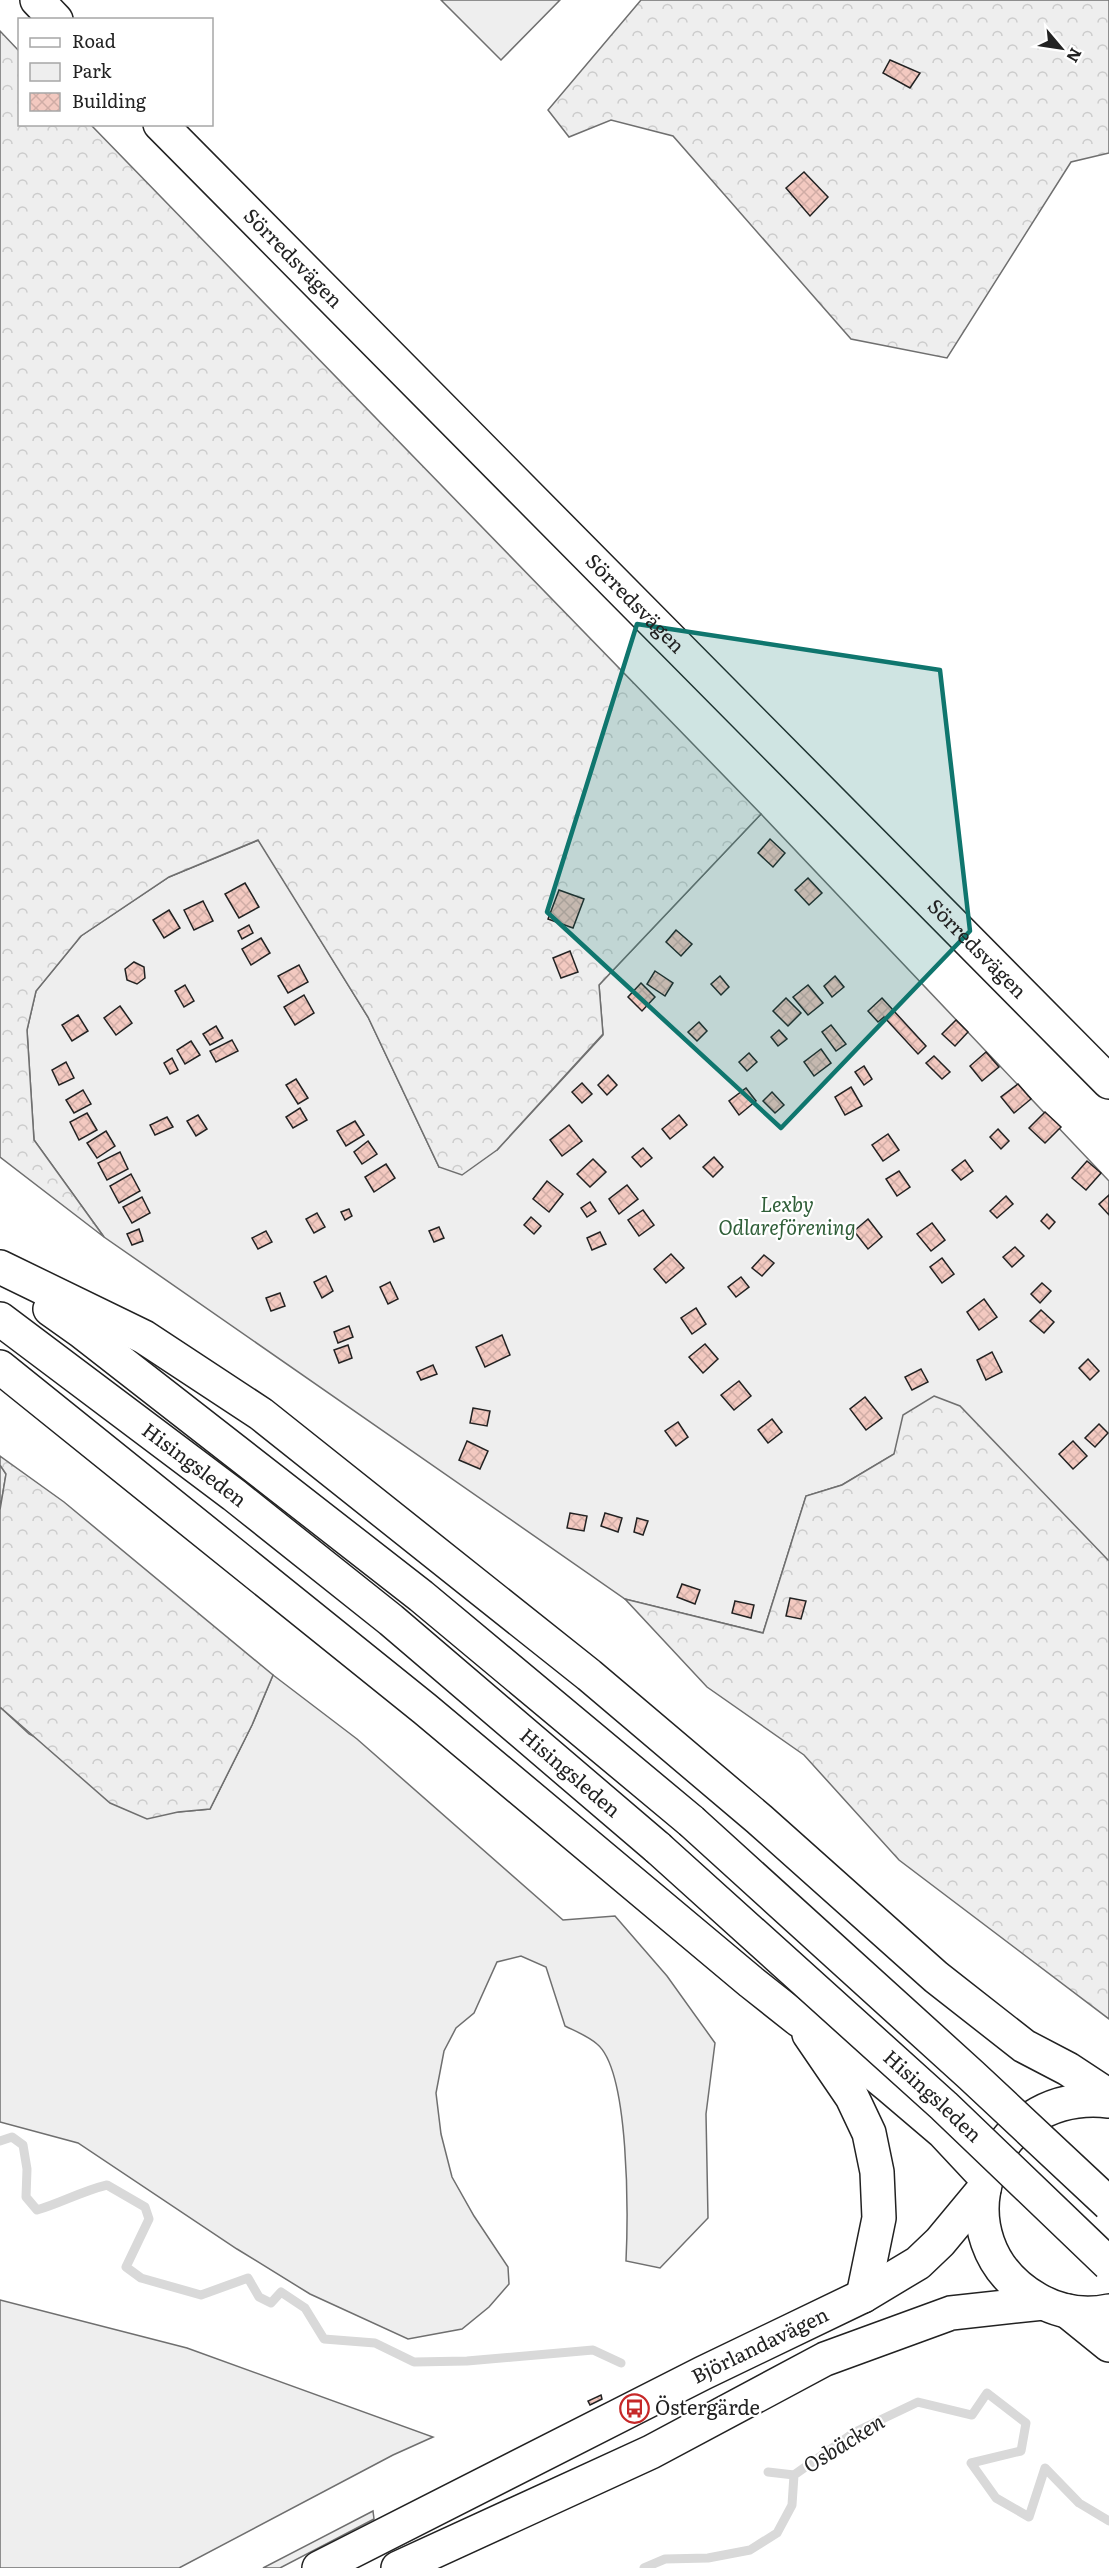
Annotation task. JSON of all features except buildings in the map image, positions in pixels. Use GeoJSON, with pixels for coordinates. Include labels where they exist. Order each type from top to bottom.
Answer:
{"type":"FeatureCollection","features":[{"type":"Feature","properties":{"kind":"main road"},"geometry":{"type":"LineString","coordinates":[[37,0],[54,18]]}},
{"type":"Feature","properties":{"kind":"main road","name":"Sörredsvägen"},"geometry":{"type":"LineString","coordinates":[[162,126],[1109,1083]]}},
{"type":"Feature","properties":{"kind":"main road"},"geometry":{"type":"LineString","coordinates":[[0,1267],[144,1337],[261,1414],[598,1682],[759,1819],[936,1977],[1024,2046],[1068,2069],[1109,2096]]}},
{"type":"Feature","properties":{"kind":"main road","name":"Hisingsleden"},"geometry":{"type":"LineString","coordinates":[[0,1275],[81,1331],[421,1596],[691,1821],[971,2075],[1109,2204]]}},
{"type":"Feature","properties":{"kind":"main road","name":"Hisingsleden"},"geometry":{"type":"LineString","coordinates":[[0,1319],[234,1495],[391,1620],[658,1848],[944,2106],[1109,2264]]}},
{"type":"Feature","properties":{"kind":"main road"},"geometry":{"type":"LineString","coordinates":[[0,1367],[416,1701],[799,2020],[828,2036],[889,2086],[943,2132],[985,2184]]}},
{"type":"Feature","properties":{"kind":"main road"},"geometry":{"type":"LineString","coordinates":[[799,2020],[852,2097],[869,2133],[877,2172],[879,2218],[863,2296]]}},
{"type":"Feature","properties":{"kind":"main road"},"geometry":{"type":"LineString","coordinates":[[1109,2101],[1085,2099],[1060,2103],[1028,2119],[1002,2145],[985,2184],[983,2217],[995,2256],[1011,2278],[1026,2292],[1055,2307],[1109,2345]]}},
{"type":"Feature","properties":{"kind":"main road","name":"Björlandavägen"},"geometry":{"type":"LineString","coordinates":[[319,2568],[703,2373],[863,2296],[918,2262],[940,2242],[985,2184]]}},
{"type":"Feature","properties":{"kind":"main road","name":"Björlandavägen"},"geometry":{"type":"LineString","coordinates":[[398,2568],[651,2452],[825,2359],[951,2313],[1055,2307],[1084,2313],[1109,2311]]}},
{"type":"Feature","properties":{"kind":"highlighted area"},"geometry":{"type":"Polygon","coordinates":[[[637,624],[940,670],[970,931],[781,1128],[547,912],[637,624]]]}},
{"type":"Feature","properties":{"kind":"green space"},"geometry":{"type":"Polygon","coordinates":[[[441,0],[560,0],[501,60],[441,0]]]}},
{"type":"Feature","properties":{"kind":"green space"},"geometry":{"type":"Polygon","coordinates":[[[641,0],[1109,0],[1109,153],[1071,162],[947,358],[851,339],[673,136],[611,120],[569,137],[548,110],[641,0]]]}},
{"type":"Feature","properties":{"kind":"green space"},"geometry":{"type":"Polygon","coordinates":[[[0,31],[18,50],[18,126],[92,126],[761,814],[599,985],[603,1034],[497,1150],[462,1175],[439,1167],[368,1017],[258,840],[169,877],[81,936],[36,991],[27,1030],[34,1140],[104,1237],[0,1157],[0,31]]]}},
{"type":"Feature","properties":{"kind":"green space","name":"Lexby Odlareförening"},"geometry":{"type":"Polygon","coordinates":[[[761,814],[1109,1181],[1109,1568],[894,1454],[842,1485],[806,1496],[763,1633],[625,1599],[104,1237],[34,1140],[27,1030],[36,991],[81,936],[169,877],[259,840],[368,1017],[439,1167],[497,1150],[603,1035],[599,985],[761,814]]]}},
{"type":"Feature","properties":{"kind":"green space"},"geometry":{"type":"Polygon","coordinates":[[[934,1396],[960,1406],[1109,1561],[1109,2019],[899,1860],[804,1755],[707,1687],[625,1599],[763,1633],[806,1496],[842,1485],[894,1454],[903,1415],[934,1396]]]}},
{"type":"Feature","properties":{"kind":"green space"},"geometry":{"type":"Polygon","coordinates":[[[0,1456],[64,1502],[273,1675],[252,1725],[210,1809],[178,1812],[147,1819],[110,1803],[0,1707],[0,1510],[6,1474],[0,1465],[0,1456]]]}},
{"type":"Feature","properties":{"kind":"green space"},"geometry":{"type":"Polygon","coordinates":[[[0,1465],[6,1474],[0,1510],[0,1465]]]}},
{"type":"Feature","properties":{"kind":"green space"},"geometry":{"type":"Polygon","coordinates":[[[273,1675],[357,1739],[563,1920],[615,1916],[667,1976],[715,2043],[706,2114],[708,2218],[660,2268],[626,2261],[625,2146],[616,2083],[608,2059],[597,2044],[565,2026],[546,1967],[521,1956],[497,1962],[474,2013],[456,2028],[444,2051],[436,2093],[441,2134],[452,2177],[474,2216],[508,2267],[509,2284],[489,2307],[462,2329],[408,2339],[310,2294],[237,2249],[78,2143],[0,2122],[0,1707],[29,1734],[178,1812],[210,1809],[252,1725],[273,1675]]]}},
{"type":"Feature","properties":{"kind":"green space"},"geometry":{"type":"Polygon","coordinates":[[[0,2300],[187,2348],[433,2437],[393,2455],[179,2568],[0,2568],[0,2300]]]}},
{"type":"Feature","properties":{"kind":"green space"},"geometry":{"type":"Polygon","coordinates":[[[373,2511],[374,2519],[280,2568],[263,2568],[373,2511]]]}},
{"type":"Feature","properties":{"kind":"waterway"},"geometry":{"type":"LineString","coordinates":[[0,2141],[12,2137],[23,2145],[27,2169],[26,2197],[37,2210],[107,2185],[145,2207],[149,2219],[126,2267],[141,2278],[201,2295],[248,2278],[259,2297],[271,2303],[281,2292],[305,2308],[324,2339],[375,2343],[414,2362],[467,2361],[593,2350],[621,2363]]}},
{"type":"Feature","properties":{"kind":"waterway","name":"Osbäcken"},"geometry":{"type":"LineString","coordinates":[[644,2568],[665,2559],[708,2558],[750,2550],[777,2533],[792,2505],[794,2475],[855,2432],[918,2402],[972,2415],[987,2393],[1026,2423],[1021,2451],[971,2463],[996,2498],[1029,2517],[1045,2468],[1079,2503],[1109,2521]]}},
{"type":"Feature","properties":{"kind":"waterway"},"geometry":{"type":"LineString","coordinates":[[768,2472],[794,2475]]}},
{"type":"Feature","properties":{"kind":"place","name":"Östergärde"},"geometry":{"type":"Point","coordinates":[634,2408]}}]}
